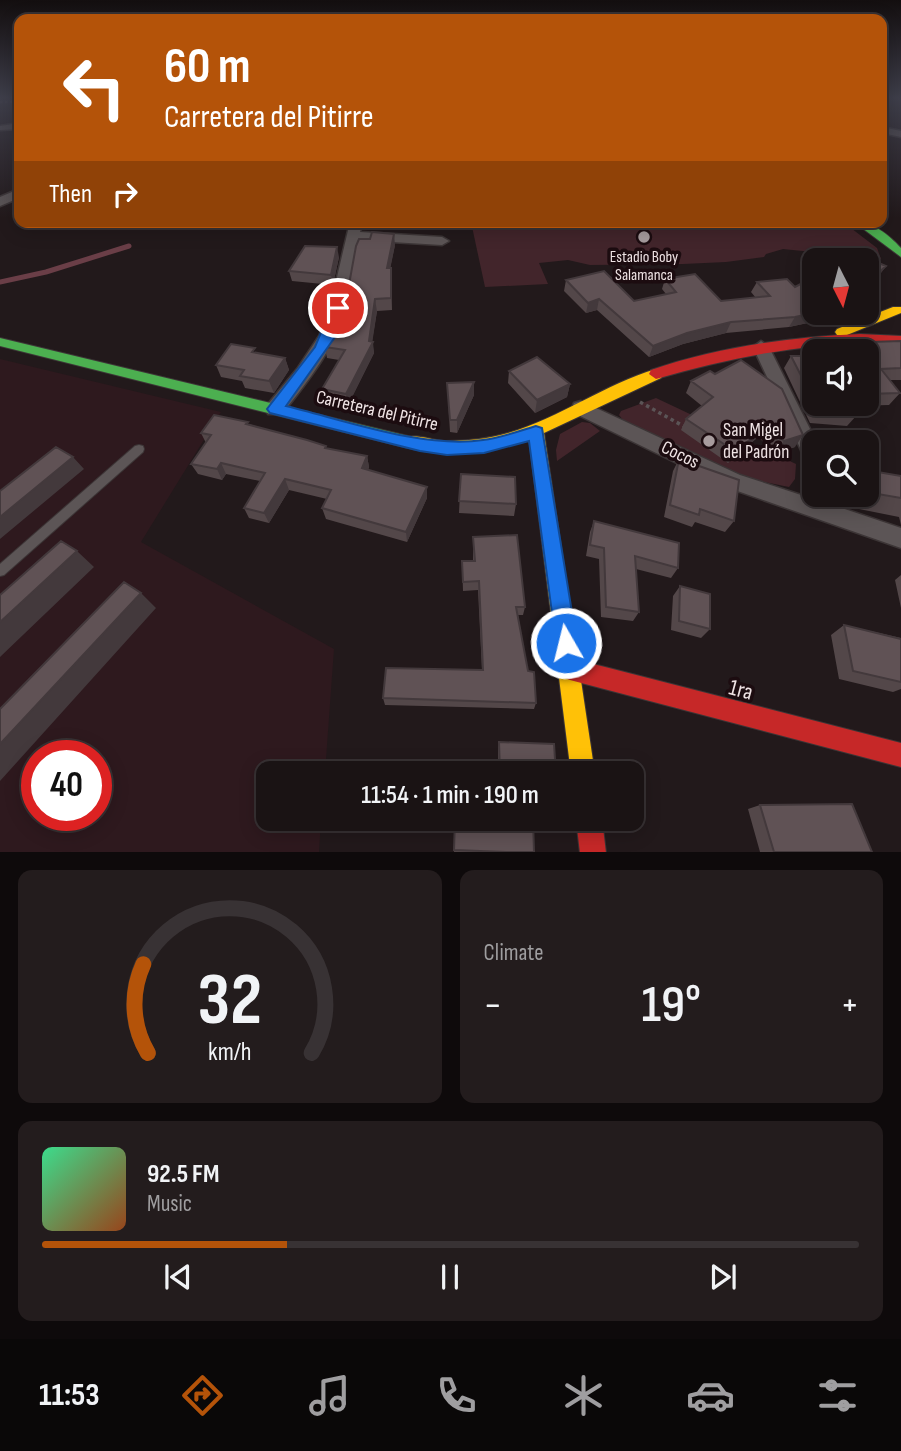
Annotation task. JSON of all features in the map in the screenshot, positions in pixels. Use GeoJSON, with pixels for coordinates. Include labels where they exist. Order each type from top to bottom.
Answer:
{"type":"FeatureCollection","features":[{"type":"Feature","properties":{"kind":"main road"},"geometry":{"type":"LineString","coordinates":[[870,228],[901,254]]}},
{"type":"Feature","properties":{"kind":"main road"},"geometry":{"type":"LineString","coordinates":[[817,339],[851,329],[900,308]]}},
{"type":"Feature","properties":{"kind":"main road","name":"Carretera del Pitirre"},"geometry":{"type":"LineString","coordinates":[[817,339],[859,337],[901,340]]}},
{"type":"Feature","properties":{"kind":"main road","name":"Carretera del Pitirre"},"geometry":{"type":"LineString","coordinates":[[0,342],[420,445],[447,448],[484,447],[536,432],[618,390],[681,364],[802,341]]}},
{"type":"Feature","properties":{"kind":"main road"},"geometry":{"type":"LineString","coordinates":[[536,432],[581,761]]}},
{"type":"Feature","properties":{"kind":"main road","name":"1ra"},"geometry":{"type":"LineString","coordinates":[[570,669],[898,760]]}},
{"type":"Feature","properties":{"kind":"main road"},"geometry":{"type":"LineString","coordinates":[[590,831],[593,852]]}},
{"type":"Feature","properties":{"kind":"street"},"geometry":{"type":"LineString","coordinates":[[275,409],[311,364],[328,337],[338,308],[355,229],[442,241]]}},
{"type":"Feature","properties":{"kind":"street"},"geometry":{"type":"LineString","coordinates":[[761,347],[802,431]]}},
{"type":"Feature","properties":{"kind":"street","name":"Cocos"},"geometry":{"type":"LineString","coordinates":[[581,408],[733,481],[802,495]]}},
{"type":"Feature","properties":{"kind":"street","name":"Cocos"},"geometry":{"type":"LineString","coordinates":[[833,507],[901,538]]}},
{"type":"Feature","properties":{"kind":"lane"},"geometry":{"type":"LineString","coordinates":[[0,571],[139,449]]}},
{"type":"Feature","properties":{"kind":"path"},"geometry":{"type":"LineString","coordinates":[[618,390],[685,427]]}},
{"type":"Feature","properties":{"kind":"shaded area"},"geometry":{"type":"Polygon","coordinates":[[[472,228],[851,228],[877,248],[802,248],[802,251],[783,249],[764,257],[683,264],[590,265],[568,260],[539,263],[548,284],[485,287],[472,228]]]}},
{"type":"Feature","properties":{"kind":"shaded area"},"geometry":{"type":"Polygon","coordinates":[[[0,359],[221,412],[141,542],[334,649],[326,761],[256,761],[256,831],[320,831],[319,852],[0,852],[0,359]]]}},
{"type":"Feature","properties":{"kind":"shaded area"},"geometry":{"type":"Polygon","coordinates":[[[656,398],[796,464],[795,479],[789,487],[750,479],[623,420],[619,415],[621,411],[656,398]]]}},
{"type":"Feature","properties":{"kind":"shaded area"},"geometry":{"type":"Polygon","coordinates":[[[582,422],[590,423],[600,431],[557,461],[556,450],[560,434],[582,422]]]}},
{"type":"Feature","properties":{"kind":"building"},"geometry":{"type":"Polygon","coordinates":[[[372,232],[394,234],[387,268],[391,268],[391,298],[375,299],[369,341],[373,342],[346,394],[322,389],[345,350],[325,347],[340,321],[348,322],[350,279],[356,246],[359,239],[370,239],[372,232]]]}},
{"type":"Feature","properties":{"kind":"building"},"geometry":{"type":"Polygon","coordinates":[[[305,246],[337,247],[331,275],[289,271],[305,246]]]}},
{"type":"Feature","properties":{"kind":"building"},"geometry":{"type":"Polygon","coordinates":[[[879,263],[886,266],[879,272],[879,263]]]}},
{"type":"Feature","properties":{"kind":"building"},"geometry":{"type":"Polygon","coordinates":[[[604,271],[634,301],[676,292],[665,279],[695,274],[721,301],[770,296],[757,282],[787,279],[795,287],[802,283],[802,316],[731,322],[687,333],[653,346],[599,299],[588,303],[566,280],[604,271]]]}},
{"type":"Feature","properties":{"kind":"building"},"geometry":{"type":"Polygon","coordinates":[[[901,341],[901,368],[881,369],[900,393],[879,394],[879,342],[901,341]]]}},
{"type":"Feature","properties":{"kind":"building"},"geometry":{"type":"Polygon","coordinates":[[[231,344],[255,348],[252,352],[285,358],[269,381],[240,376],[244,370],[216,365],[231,344]]]}},
{"type":"Feature","properties":{"kind":"building"},"geometry":{"type":"Polygon","coordinates":[[[791,356],[802,356],[802,378],[791,356]]]}},
{"type":"Feature","properties":{"kind":"building"},"geometry":{"type":"Polygon","coordinates":[[[537,357],[570,384],[537,400],[509,371],[537,357]]]}},
{"type":"Feature","properties":{"kind":"building"},"geometry":{"type":"Polygon","coordinates":[[[741,360],[782,389],[802,435],[784,441],[766,425],[736,452],[686,419],[713,397],[691,381],[710,371],[715,374],[741,360]]]}},
{"type":"Feature","properties":{"kind":"building"},"geometry":{"type":"Polygon","coordinates":[[[474,382],[457,420],[450,420],[447,383],[474,382]]]}},
{"type":"Feature","properties":{"kind":"building"},"geometry":{"type":"Polygon","coordinates":[[[214,415],[248,422],[246,424],[307,440],[326,446],[325,448],[367,456],[362,468],[427,487],[406,532],[322,508],[331,490],[285,479],[264,513],[244,508],[265,473],[221,463],[217,469],[191,464],[211,435],[201,433],[214,415]]]}},
{"type":"Feature","properties":{"kind":"building"},"geometry":{"type":"Polygon","coordinates":[[[56,447],[73,457],[0,517],[0,491],[56,447]]]}},
{"type":"Feature","properties":{"kind":"building"},"geometry":{"type":"Polygon","coordinates":[[[679,459],[739,480],[734,521],[700,509],[699,515],[670,505],[679,459]]]}},
{"type":"Feature","properties":{"kind":"building"},"geometry":{"type":"Polygon","coordinates":[[[879,472],[901,476],[901,498],[879,494],[879,472]]]}},
{"type":"Feature","properties":{"kind":"building"},"geometry":{"type":"Polygon","coordinates":[[[461,474],[515,477],[516,504],[459,501],[461,474]]]}},
{"type":"Feature","properties":{"kind":"building"},"geometry":{"type":"Polygon","coordinates":[[[594,521],[679,543],[678,568],[635,556],[639,612],[606,607],[604,548],[590,545],[594,521]]]}},
{"type":"Feature","properties":{"kind":"building"},"geometry":{"type":"Polygon","coordinates":[[[517,535],[525,607],[516,607],[528,671],[534,672],[536,703],[383,698],[386,668],[483,670],[479,581],[463,582],[462,561],[475,561],[473,537],[517,535]]]}},
{"type":"Feature","properties":{"kind":"building"},"geometry":{"type":"Polygon","coordinates":[[[61,541],[77,551],[0,622],[0,595],[61,541]]]}},
{"type":"Feature","properties":{"kind":"building"},"geometry":{"type":"Polygon","coordinates":[[[124,582],[141,593],[0,744],[0,709],[124,582]]]}},
{"type":"Feature","properties":{"kind":"building"},"geometry":{"type":"Polygon","coordinates":[[[680,586],[710,594],[710,629],[679,621],[680,586]]]}},
{"type":"Feature","properties":{"kind":"building"},"geometry":{"type":"Polygon","coordinates":[[[844,625],[901,639],[901,682],[853,671],[844,625]]]}},
{"type":"Feature","properties":{"kind":"building"},"geometry":{"type":"Polygon","coordinates":[[[499,742],[554,744],[555,761],[500,761],[499,742]]]}},
{"type":"Feature","properties":{"kind":"building"},"geometry":{"type":"Polygon","coordinates":[[[852,804],[872,852],[774,852],[760,805],[852,804]]]}},
{"type":"Feature","properties":{"kind":"building"},"geometry":{"type":"Polygon","coordinates":[[[455,831],[533,831],[534,852],[454,850],[455,831]]]}},
{"type":"Feature","properties":{"kind":"waterway"},"geometry":{"type":"LineString","coordinates":[[0,282],[46,272],[129,246]]}},
{"type":"Feature","properties":{"kind":"traffic: fast"},"geometry":{"type":"LineString","coordinates":[[868,228],[888,241],[901,254]]}},
{"type":"Feature","properties":{"kind":"traffic: fast"},"geometry":{"type":"LineString","coordinates":[[0,342],[408,442]]}},
{"type":"Feature","properties":{"kind":"traffic: slow"},"geometry":{"type":"LineString","coordinates":[[842,332],[898,310]]}},
{"type":"Feature","properties":{"kind":"traffic: slow"},"geometry":{"type":"LineString","coordinates":[[408,442],[443,447],[475,446],[506,440],[566,417],[656,374]]}},
{"type":"Feature","properties":{"kind":"traffic: slow"},"geometry":{"type":"LineString","coordinates":[[536,432],[581,761]]}},
{"type":"Feature","properties":{"kind":"traffic: jam"},"geometry":{"type":"LineString","coordinates":[[656,374],[700,361],[785,345],[841,339],[901,340]]}},
{"type":"Feature","properties":{"kind":"traffic: jam"},"geometry":{"type":"LineString","coordinates":[[570,669],[901,755]]}},
{"type":"Feature","properties":{"kind":"traffic: jam"},"geometry":{"type":"LineString","coordinates":[[590,831],[593,852]]}},
{"type":"Feature","properties":{"kind":"place","name":"Estadio Boby Salamanca"},"geometry":{"type":"Point","coordinates":[644,237]}},
{"type":"Feature","properties":{"kind":"place","name":"San Migel del Padrón"},"geometry":{"type":"Point","coordinates":[709,441]}},
{"type":"Feature","properties":{"kind":"route"},"geometry":{"type":"LineString","coordinates":[[338,308],[320,351],[275,409],[420,445],[447,448],[484,447],[536,432],[566,643]]}}]}
